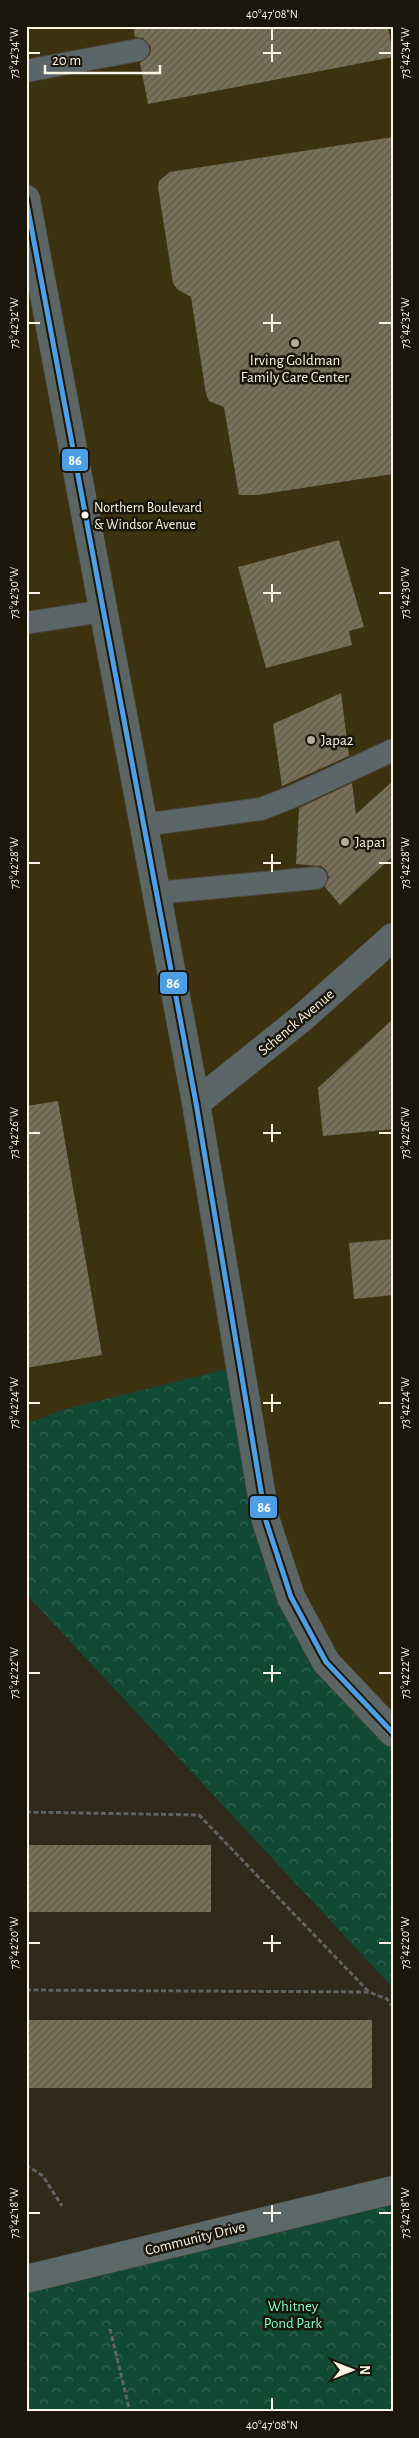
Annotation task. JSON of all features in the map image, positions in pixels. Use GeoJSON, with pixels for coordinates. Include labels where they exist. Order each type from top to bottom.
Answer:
{"type":"FeatureCollection","features":[{"type":"Feature","properties":{"kind":"main road"},"geometry":{"type":"LineString","coordinates":[[26,199],[196,1103],[266,1521],[291,1597],[326,1662],[393,1733]]}},
{"type":"Feature","properties":{"kind":"main road","name":"Community Drive"},"geometry":{"type":"LineString","coordinates":[[26,2279],[393,2190]]}},
{"type":"Feature","properties":{"kind":"street","name":"Schenck Avenue"},"geometry":{"type":"LineString","coordinates":[[196,1103],[302,1018],[393,936]]}},
{"type":"Feature","properties":{"kind":"lane"},"geometry":{"type":"LineString","coordinates":[[26,71],[138,50]]}},
{"type":"Feature","properties":{"kind":"lane"},"geometry":{"type":"LineString","coordinates":[[26,623],[103,611]]}},
{"type":"Feature","properties":{"kind":"lane"},"geometry":{"type":"LineString","coordinates":[[143,824],[261,808],[294,796],[393,750]]}},
{"type":"Feature","properties":{"kind":"lane"},"geometry":{"type":"LineString","coordinates":[[155,893],[316,878]]}},
{"type":"Feature","properties":{"kind":"path"},"geometry":{"type":"LineString","coordinates":[[26,1812],[198,1815],[369,1992]]}},
{"type":"Feature","properties":{"kind":"path"},"geometry":{"type":"LineString","coordinates":[[26,1990],[369,1992],[386,1999],[393,2008]]}},
{"type":"Feature","properties":{"kind":"path"},"geometry":{"type":"LineString","coordinates":[[26,2165],[43,2176],[62,2206]]}},
{"type":"Feature","properties":{"kind":"path"},"geometry":{"type":"LineString","coordinates":[[110,2329],[130,2412]]}},
{"type":"Feature","properties":{"kind":"shaded area"},"geometry":{"type":"Polygon","coordinates":[[[26,26],[393,26],[393,1733],[291,1597],[239,1366],[62,1410],[26,1424],[26,26]]]}},
{"type":"Feature","properties":{"kind":"green space"},"geometry":{"type":"Polygon","coordinates":[[[239,1366],[291,1597],[393,1733],[393,1988],[26,1594],[26,1424],[62,1410],[239,1366]]]}},
{"type":"Feature","properties":{"kind":"green space","name":"Whitney Pond Park"},"geometry":{"type":"Polygon","coordinates":[[[393,2190],[393,2412],[26,2412],[26,2279],[393,2190]]]}},
{"type":"Feature","properties":{"kind":"green space"},"geometry":{"type":"Polygon","coordinates":[[[87,2400],[90,2412],[38,2412],[87,2400]]]}},
{"type":"Feature","properties":{"kind":"building"},"geometry":{"type":"Polygon","coordinates":[[[133,26],[388,26],[393,57],[148,104],[140,63],[150,55],[151,47],[143,38],[135,37],[133,26]]]}},
{"type":"Feature","properties":{"kind":"building","name":"Irving Goldman Family Care Center"},"geometry":{"type":"Polygon","coordinates":[[[393,137],[393,474],[257,495],[239,495],[224,407],[209,401],[206,394],[191,297],[177,289],[173,283],[158,187],[159,181],[170,172],[393,137]]]}},
{"type":"Feature","properties":{"kind":"building"},"geometry":{"type":"Polygon","coordinates":[[[339,540],[364,627],[349,631],[352,645],[266,668],[238,567],[339,540]]]}},
{"type":"Feature","properties":{"kind":"building","name":"Japa2"},"geometry":{"type":"Polygon","coordinates":[[[341,693],[349,756],[282,786],[273,724],[341,693]]]}},
{"type":"Feature","properties":{"kind":"building","name":"Japa1"},"geometry":{"type":"Polygon","coordinates":[[[393,781],[393,856],[340,905],[325,887],[329,877],[326,870],[321,866],[296,864],[299,808],[352,783],[356,814],[393,781]]]}},
{"type":"Feature","properties":{"kind":"building"},"geometry":{"type":"Polygon","coordinates":[[[393,1019],[393,1129],[323,1136],[318,1088],[393,1019]]]}},
{"type":"Feature","properties":{"kind":"building"},"geometry":{"type":"Polygon","coordinates":[[[58,1101],[102,1355],[26,1368],[26,1106],[58,1101]]]}},
{"type":"Feature","properties":{"kind":"building"},"geometry":{"type":"Polygon","coordinates":[[[393,1239],[393,1295],[354,1299],[349,1243],[393,1239]]]}},
{"type":"Feature","properties":{"kind":"building"},"geometry":{"type":"Polygon","coordinates":[[[26,1845],[211,1845],[211,1912],[26,1912],[26,1845]]]}},
{"type":"Feature","properties":{"kind":"building"},"geometry":{"type":"Polygon","coordinates":[[[26,2020],[372,2020],[372,2088],[26,2088],[26,2020]]]}},
{"type":"Feature","properties":{"kind":"transit line","name":"86"},"geometry":{"type":"LineString","coordinates":[[26,199],[196,1103],[266,1521],[291,1597],[326,1662],[393,1733]]}},
{"type":"Feature","properties":{"kind":"place","name":"Irving Goldman Family Care Center"},"geometry":{"type":"Point","coordinates":[295,343]}},
{"type":"Feature","properties":{"kind":"place","name":"Northern Boulevard & Windsor Avenue"},"geometry":{"type":"Point","coordinates":[85,515]}},
{"type":"Feature","properties":{"kind":"place","name":"Japa2"},"geometry":{"type":"Point","coordinates":[311,740]}},
{"type":"Feature","properties":{"kind":"place","name":"Japa1"},"geometry":{"type":"Point","coordinates":[345,842]}}]}
